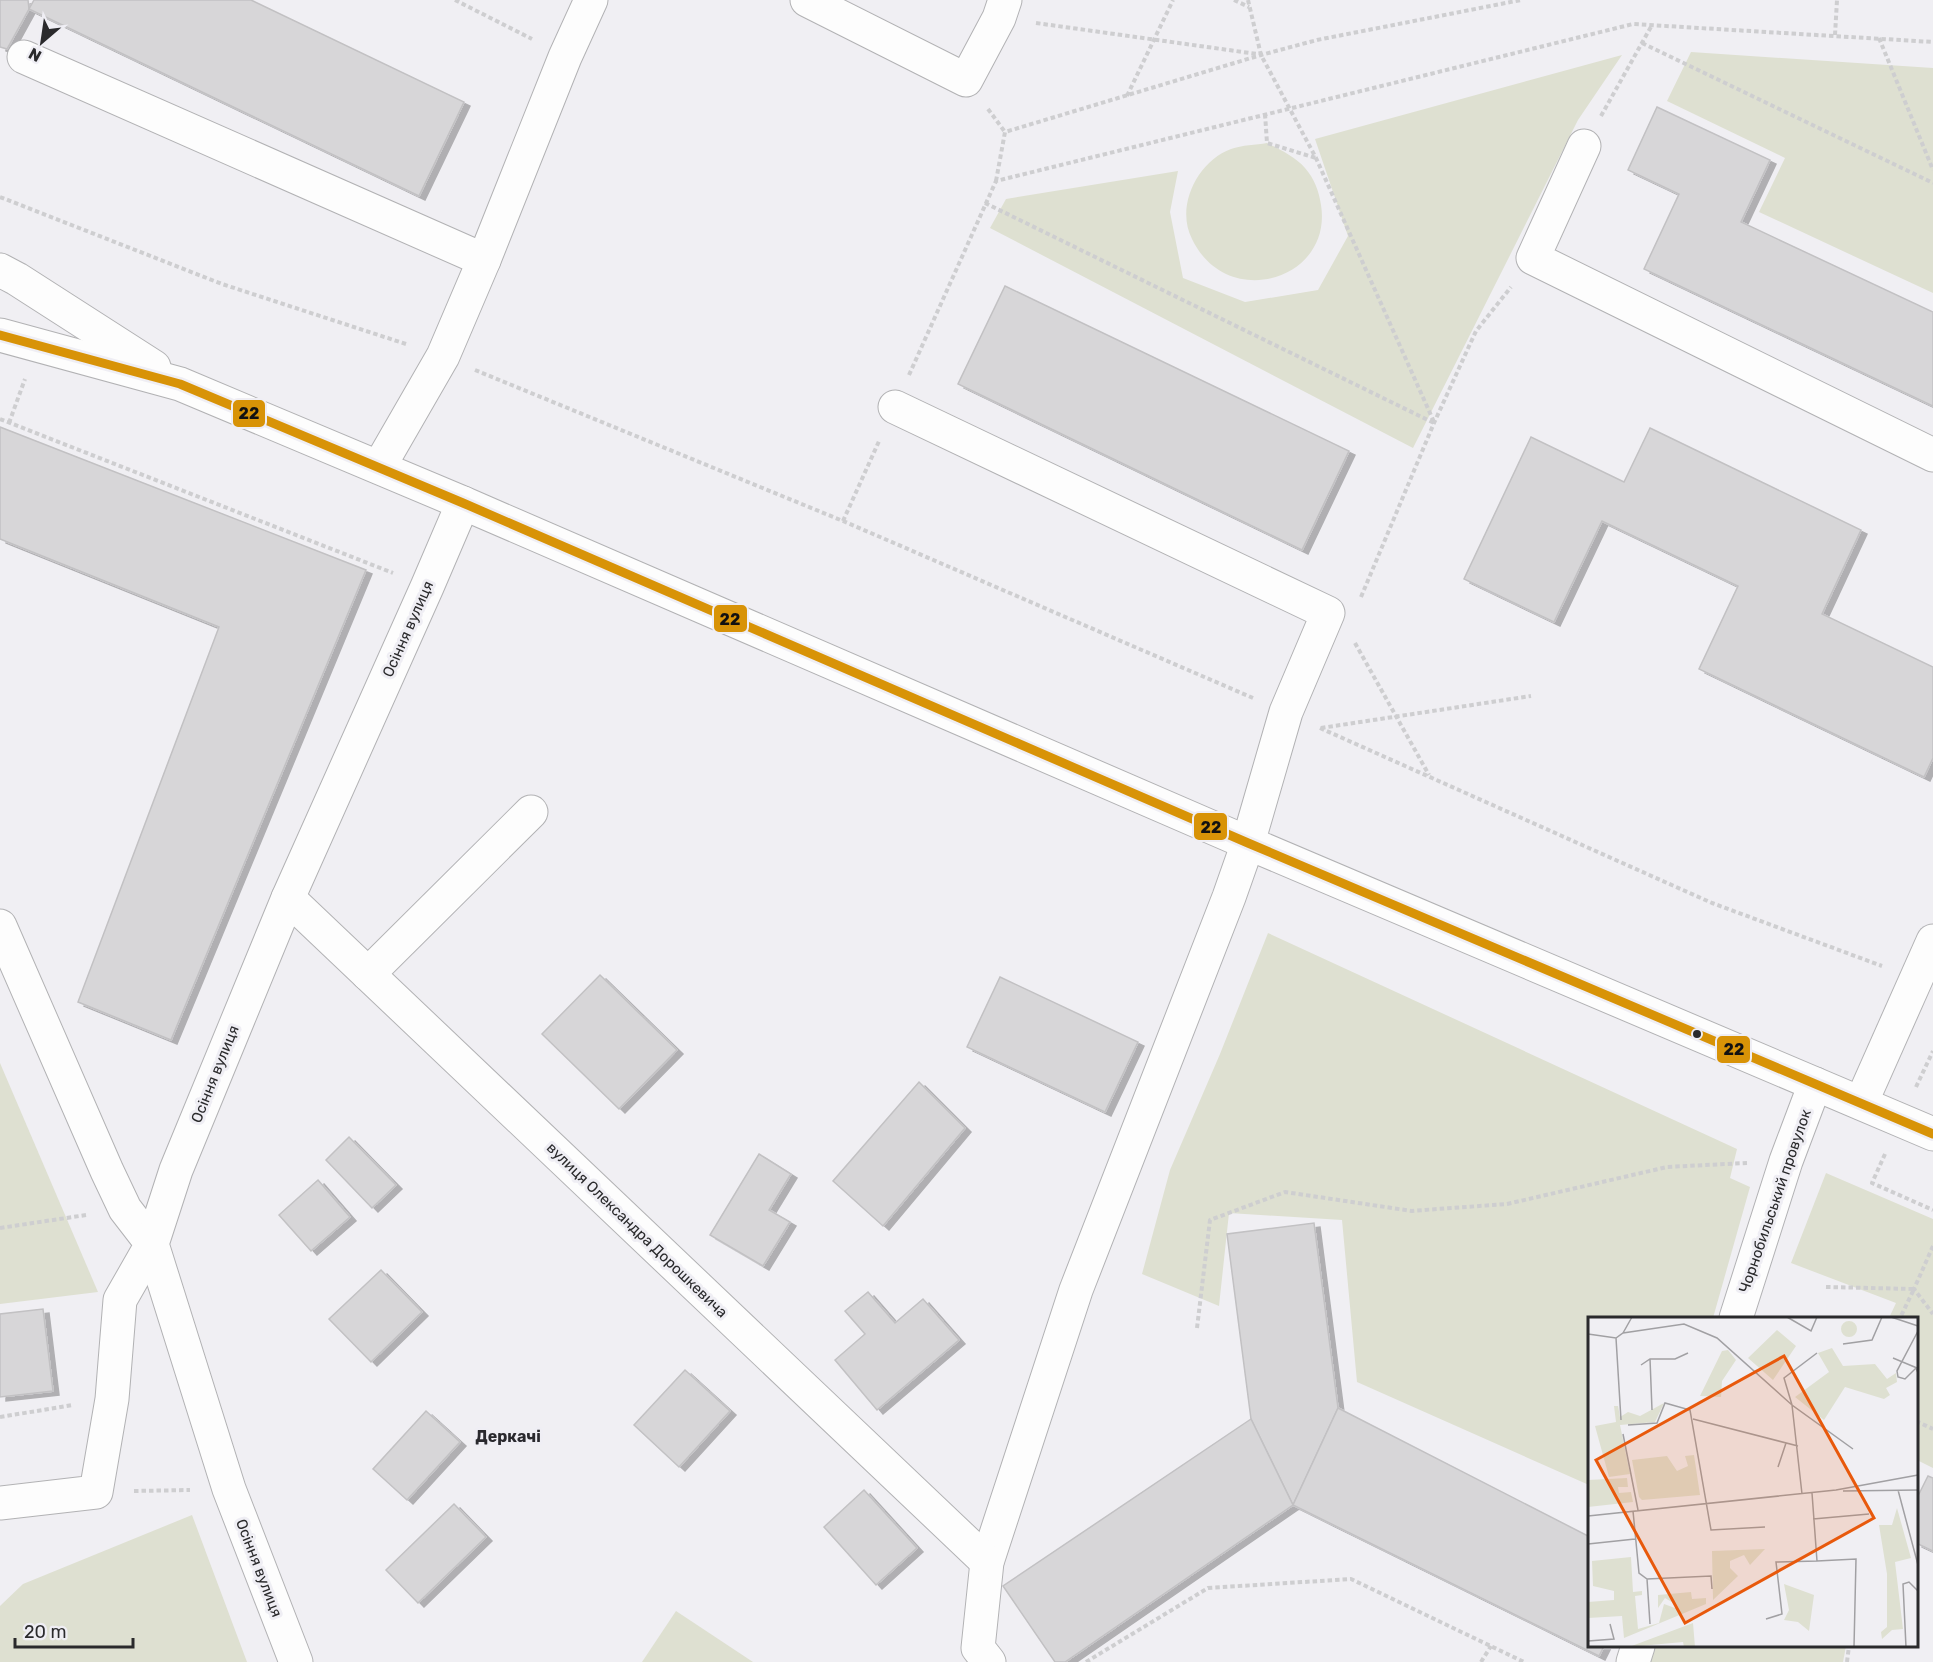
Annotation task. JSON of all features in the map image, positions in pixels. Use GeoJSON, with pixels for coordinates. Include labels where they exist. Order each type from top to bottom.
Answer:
{"type":"FeatureCollection","features":[{"type":"Feature","properties":{"kind":"main road"},"geometry":{"type":"LineString","coordinates":[[379,467],[443,356],[565,57],[591,0]]}},
{"type":"Feature","properties":{"kind":"main road"},"geometry":{"type":"LineString","coordinates":[[807,0],[966,80],[1002,9]]}},
{"type":"Feature","properties":{"kind":"main road"},"geometry":{"type":"LineString","coordinates":[[24,57],[484,260]]}},
{"type":"Feature","properties":{"kind":"main road"},"geometry":{"type":"LineString","coordinates":[[1584,146],[1533,258],[1933,455]]}},
{"type":"Feature","properties":{"kind":"main road"},"geometry":{"type":"LineString","coordinates":[[0,270],[180,384]]}},
{"type":"Feature","properties":{"kind":"main road"},"geometry":{"type":"LineString","coordinates":[[0,334],[180,384],[379,467],[1248,843],[1933,1134]]}},
{"type":"Feature","properties":{"kind":"main road"},"geometry":{"type":"LineString","coordinates":[[894,407],[1328,613],[1286,712],[1248,843],[1076,1290],[987,1562],[978,1647],[989,1662]]}},
{"type":"Feature","properties":{"kind":"main road","name":"Осіння вулиця"},"geometry":{"type":"LineString","coordinates":[[296,1662],[229,1489],[152,1244],[176,1170],[288,898],[463,503]]}},
{"type":"Feature","properties":{"kind":"main road"},"geometry":{"type":"LineString","coordinates":[[368,974],[531,812]]}},
{"type":"Feature","properties":{"kind":"main road","name":"вулиця Олександра Дорошкевича"},"geometry":{"type":"LineString","coordinates":[[288,898],[987,1562]]}},
{"type":"Feature","properties":{"kind":"main road"},"geometry":{"type":"LineString","coordinates":[[0,926],[125,1209],[152,1244],[120,1300],[112,1399],[96,1492],[0,1503]]}},
{"type":"Feature","properties":{"kind":"main road"},"geometry":{"type":"LineString","coordinates":[[1861,1103],[1933,941]]}},
{"type":"Feature","properties":{"kind":"main road","name":"Чорнобильський провулок"},"geometry":{"type":"LineString","coordinates":[[1736,1317],[1786,1161],[1815,1084]]}},
{"type":"Feature","properties":{"kind":"main road"},"geometry":{"type":"LineString","coordinates":[[1633,1662],[1638,1647]]}},
{"type":"Feature","properties":{"kind":"path"},"geometry":{"type":"LineString","coordinates":[[455,0],[565,57]]}},
{"type":"Feature","properties":{"kind":"path"},"geometry":{"type":"LineString","coordinates":[[1127,96],[1173,0]]}},
{"type":"Feature","properties":{"kind":"path"},"geometry":{"type":"LineString","coordinates":[[1234,0],[1250,7]]}},
{"type":"Feature","properties":{"kind":"path"},"geometry":{"type":"LineString","coordinates":[[1248,0],[1261,55],[1316,158],[1434,423]]}},
{"type":"Feature","properties":{"kind":"path"},"geometry":{"type":"LineString","coordinates":[[843,521],[996,181],[1005,132],[1317,40],[1519,0]]}},
{"type":"Feature","properties":{"kind":"path"},"geometry":{"type":"LineString","coordinates":[[1835,36],[1837,0]]}},
{"type":"Feature","properties":{"kind":"path"},"geometry":{"type":"LineString","coordinates":[[1002,9],[1154,41],[1261,55]]}},
{"type":"Feature","properties":{"kind":"path"},"geometry":{"type":"LineString","coordinates":[[996,181],[1634,24],[1933,42]]}},
{"type":"Feature","properties":{"kind":"path"},"geometry":{"type":"LineString","coordinates":[[1584,146],[1652,25]]}},
{"type":"Feature","properties":{"kind":"path"},"geometry":{"type":"LineString","coordinates":[[1879,38],[1933,170]]}},
{"type":"Feature","properties":{"kind":"path"},"geometry":{"type":"LineString","coordinates":[[1642,42],[1933,183]]}},
{"type":"Feature","properties":{"kind":"path"},"geometry":{"type":"LineString","coordinates":[[1265,114],[1267,143],[1316,158]]}},
{"type":"Feature","properties":{"kind":"path"},"geometry":{"type":"LineString","coordinates":[[0,197],[222,284],[443,356],[843,521],[1286,712],[1712,903],[1916,978]]}},
{"type":"Feature","properties":{"kind":"path"},"geometry":{"type":"LineString","coordinates":[[985,203],[1434,423]]}},
{"type":"Feature","properties":{"kind":"path"},"geometry":{"type":"LineString","coordinates":[[1357,608],[1434,423],[1476,331],[1533,258]]}},
{"type":"Feature","properties":{"kind":"path"},"geometry":{"type":"LineString","coordinates":[[9,423],[37,345]]}},
{"type":"Feature","properties":{"kind":"path"},"geometry":{"type":"LineString","coordinates":[[0,419],[427,587]]}},
{"type":"Feature","properties":{"kind":"path"},"geometry":{"type":"LineString","coordinates":[[1353,639],[1430,776]]}},
{"type":"Feature","properties":{"kind":"path"},"geometry":{"type":"LineString","coordinates":[[1319,728],[1531,696]]}},
{"type":"Feature","properties":{"kind":"path"},"geometry":{"type":"LineString","coordinates":[[1197,1328],[1210,1220],[1285,1192],[1418,1211],[1507,1204],[1667,1167],[1786,1161]]}},
{"type":"Feature","properties":{"kind":"path"},"geometry":{"type":"LineString","coordinates":[[0,1228],[125,1209]]}},
{"type":"Feature","properties":{"kind":"path"},"geometry":{"type":"LineString","coordinates":[[1900,1317],[1933,1246]]}},
{"type":"Feature","properties":{"kind":"path"},"geometry":{"type":"LineString","coordinates":[[1826,1287],[1914,1289]]}},
{"type":"Feature","properties":{"kind":"path"},"geometry":{"type":"LineString","coordinates":[[1914,1289],[1933,1314]]}},
{"type":"Feature","properties":{"kind":"path"},"geometry":{"type":"LineString","coordinates":[[0,1417],[112,1399]]}},
{"type":"Feature","properties":{"kind":"path"},"geometry":{"type":"LineString","coordinates":[[1918,1422],[1933,1429]]}},
{"type":"Feature","properties":{"kind":"path"},"geometry":{"type":"LineString","coordinates":[[96,1492],[229,1489]]}},
{"type":"Feature","properties":{"kind":"path"},"geometry":{"type":"LineString","coordinates":[[1086,1662],[1208,1587],[1351,1579],[1524,1662]]}},
{"type":"Feature","properties":{"kind":"path"},"geometry":{"type":"LineString","coordinates":[[1481,1662],[1491,1646]]}},
{"type":"Feature","properties":{"kind":"path"},"geometry":{"type":"LineString","coordinates":[[1847,1662],[1849,1647]]}},
{"type":"Feature","properties":{"kind":"shaded area"},"geometry":{"type":"Polygon","coordinates":[[[1691,52],[1933,68],[1933,293],[1759,212],[1785,158],[1667,101],[1691,52]]]}},
{"type":"Feature","properties":{"kind":"shaded area"},"geometry":{"type":"Polygon","coordinates":[[[1622,55],[1578,120],[1413,448],[990,228],[1006,199],[1178,171],[1170,212],[1183,278],[1245,302],[1318,290],[1348,236],[1315,139],[1622,55]]]}},
{"type":"Feature","properties":{"kind":"shaded area"},"geometry":{"type":"Polygon","coordinates":[[[1267,143],[1297,160],[1311,176],[1321,205],[1320,231],[1311,252],[1295,268],[1274,277],[1251,280],[1229,275],[1208,262],[1192,239],[1187,226],[1186,213],[1193,186],[1209,163],[1231,149],[1267,143]]]}},
{"type":"Feature","properties":{"kind":"shaded area"},"geometry":{"type":"Polygon","coordinates":[[[1268,933],[1737,1149],[1730,1178],[1750,1187],[1713,1317],[1588,1317],[1588,1485],[1357,1382],[1342,1220],[1229,1213],[1219,1306],[1142,1274],[1170,1170],[1220,1054],[1268,933]]]}},
{"type":"Feature","properties":{"kind":"shaded area"},"geometry":{"type":"Polygon","coordinates":[[[0,1063],[98,1292],[0,1304],[0,1063]]]}},
{"type":"Feature","properties":{"kind":"shaded area"},"geometry":{"type":"Polygon","coordinates":[[[1826,1173],[1933,1219],[1933,1468],[1918,1460],[1918,1317],[1889,1317],[1896,1303],[1791,1263],[1826,1173]]]}},
{"type":"Feature","properties":{"kind":"shaded area"},"geometry":{"type":"Polygon","coordinates":[[[192,1515],[247,1662],[0,1662],[0,1606],[23,1584],[192,1515]]]}},
{"type":"Feature","properties":{"kind":"shaded area"},"geometry":{"type":"Polygon","coordinates":[[[676,1611],[753,1662],[642,1662],[676,1611]]]}},
{"type":"Feature","properties":{"kind":"shaded area"},"geometry":{"type":"Polygon","coordinates":[[[1649,1647],[1846,1647],[1843,1662],[1643,1662],[1649,1647]]]}},
{"type":"Feature","properties":{"kind":"building"},"geometry":{"type":"Polygon","coordinates":[[[0,0],[28,0],[29,9],[7,49],[0,47],[0,0]]]}},
{"type":"Feature","properties":{"kind":"building"},"geometry":{"type":"Polygon","coordinates":[[[34,0],[251,0],[464,102],[419,196],[29,9],[34,0]]]}},
{"type":"Feature","properties":{"kind":"building"},"geometry":{"type":"Polygon","coordinates":[[[1657,107],[1770,160],[1741,222],[1933,312],[1933,406],[1644,269],[1679,194],[1628,170],[1657,107]]]}},
{"type":"Feature","properties":{"kind":"building"},"geometry":{"type":"Polygon","coordinates":[[[1005,286],[1349,451],[1302,550],[958,384],[1005,286]]]}},
{"type":"Feature","properties":{"kind":"building"},"geometry":{"type":"Polygon","coordinates":[[[0,427],[366,570],[171,1040],[78,1002],[219,627],[0,539],[0,427]]]}},
{"type":"Feature","properties":{"kind":"building"},"geometry":{"type":"Polygon","coordinates":[[[1650,428],[1861,530],[1822,614],[1933,667],[1933,758],[1924,777],[1699,669],[1738,586],[1602,521],[1554,622],[1464,579],[1531,437],[1624,482],[1650,428]]]}},
{"type":"Feature","properties":{"kind":"building"},"geometry":{"type":"Polygon","coordinates":[[[600,975],[677,1050],[619,1109],[542,1034],[600,975]]]}},
{"type":"Feature","properties":{"kind":"building"},"geometry":{"type":"Polygon","coordinates":[[[1000,977],[1138,1042],[1105,1112],[967,1047],[1000,977]]]}},
{"type":"Feature","properties":{"kind":"building"},"geometry":{"type":"Polygon","coordinates":[[[919,1082],[965,1128],[883,1226],[833,1181],[919,1082]]]}},
{"type":"Feature","properties":{"kind":"building"},"geometry":{"type":"Polygon","coordinates":[[[349,1137],[396,1185],[372,1208],[326,1160],[349,1137]]]}},
{"type":"Feature","properties":{"kind":"building"},"geometry":{"type":"Polygon","coordinates":[[[759,1154],[791,1174],[769,1210],[790,1222],[763,1266],[710,1235],[759,1154]]]}},
{"type":"Feature","properties":{"kind":"building"},"geometry":{"type":"Polygon","coordinates":[[[318,1180],[350,1217],[311,1251],[279,1215],[318,1180]]]}},
{"type":"Feature","properties":{"kind":"building"},"geometry":{"type":"Polygon","coordinates":[[[1314,1223],[1338,1408],[1293,1505],[1251,1419],[1227,1234],[1314,1223]]]}},
{"type":"Feature","properties":{"kind":"building"},"geometry":{"type":"Polygon","coordinates":[[[381,1270],[422,1312],[371,1362],[329,1319],[381,1270]]]}},
{"type":"Feature","properties":{"kind":"building"},"geometry":{"type":"Polygon","coordinates":[[[868,1292],[895,1323],[923,1299],[959,1340],[877,1410],[835,1360],[865,1334],[845,1311],[868,1292]]]}},
{"type":"Feature","properties":{"kind":"building"},"geometry":{"type":"Polygon","coordinates":[[[43,1309],[53,1391],[0,1397],[0,1314],[43,1309]]]}},
{"type":"Feature","properties":{"kind":"building"},"geometry":{"type":"Polygon","coordinates":[[[685,1370],[730,1411],[679,1467],[634,1425],[685,1370]]]}},
{"type":"Feature","properties":{"kind":"building"},"geometry":{"type":"Polygon","coordinates":[[[1338,1408],[1588,1536],[1588,1647],[1604,1647],[1599,1656],[1293,1505],[1338,1408]]]}},
{"type":"Feature","properties":{"kind":"building"},"geometry":{"type":"Polygon","coordinates":[[[426,1411],[460,1442],[407,1500],[373,1469],[426,1411]]]}},
{"type":"Feature","properties":{"kind":"building"},"geometry":{"type":"Polygon","coordinates":[[[1251,1419],[1293,1505],[1065,1662],[1055,1662],[1003,1586],[1251,1419]]]}},
{"type":"Feature","properties":{"kind":"building"},"geometry":{"type":"Polygon","coordinates":[[[1928,1476],[1933,1478],[1933,1551],[1918,1544],[1918,1496],[1928,1476]]]}},
{"type":"Feature","properties":{"kind":"building"},"geometry":{"type":"Polygon","coordinates":[[[864,1490],[917,1548],[876,1585],[824,1527],[864,1490]]]}},
{"type":"Feature","properties":{"kind":"building"},"geometry":{"type":"Polygon","coordinates":[[[454,1504],[486,1537],[418,1603],[386,1570],[454,1504]]]}},
{"type":"Feature","properties":{"kind":"transit line","name":"22"},"geometry":{"type":"LineString","coordinates":[[0,335],[180,384],[463,503],[1248,843],[1933,1134]]}},
{"type":"Feature","properties":{"kind":"district","name":"Деркачі"},"geometry":{"type":"Point","coordinates":[508,1436]}}]}
